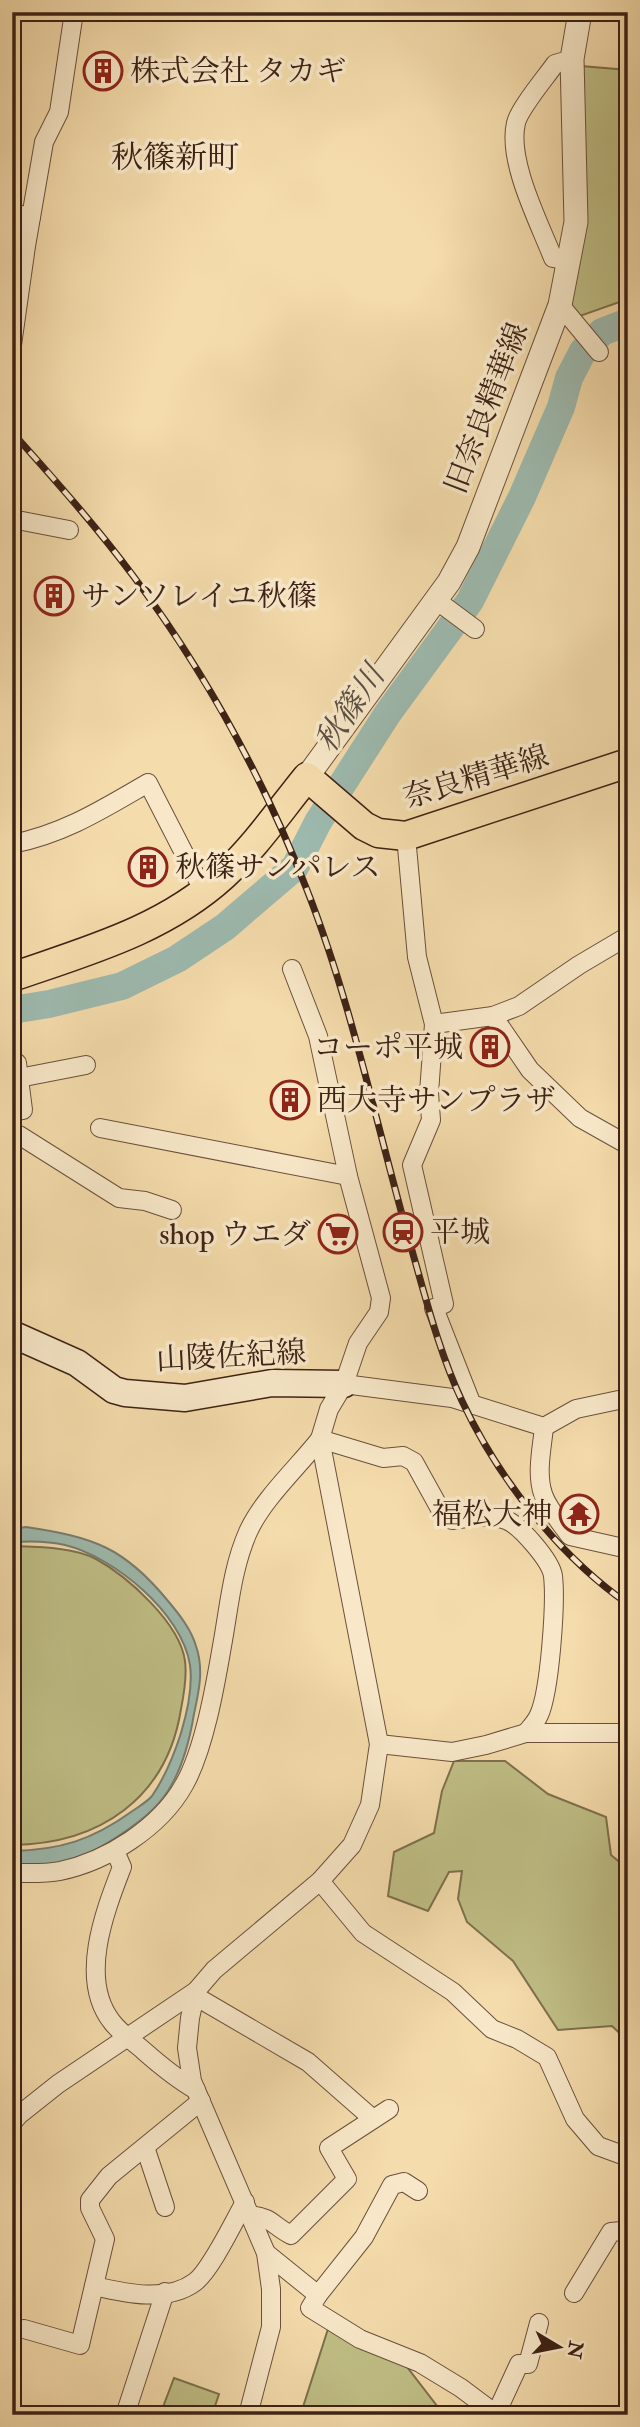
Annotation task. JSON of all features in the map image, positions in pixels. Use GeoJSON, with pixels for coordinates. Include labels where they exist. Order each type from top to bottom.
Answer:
{"type":"FeatureCollection","features":[{"type":"Feature","properties":{"kind":"main road","name":"奈良精華線"},"geometry":{"type":"LineString","coordinates":[[312,780],[363,826],[378,833],[406,836],[628,764]]}},
{"type":"Feature","properties":{"kind":"main road"},"geometry":{"type":"LineString","coordinates":[[12,977],[135,933],[170,915],[204,892],[233,866],[312,780]]}},
{"type":"Feature","properties":{"kind":"main road","name":"山陵佐紀線"},"geometry":{"type":"LineString","coordinates":[[12,1334],[77,1363],[114,1390],[125,1393],[185,1398],[272,1383],[344,1384]]}},
{"type":"Feature","properties":{"kind":"street"},"geometry":{"type":"LineString","coordinates":[[12,345],[15,304],[44,142],[59,112],[74,12]]}},
{"type":"Feature","properties":{"kind":"street","name":"旧奈良精華線"},"geometry":{"type":"LineString","coordinates":[[312,780],[449,582],[468,547],[560,305],[576,222],[572,60],[580,12]]}},
{"type":"Feature","properties":{"kind":"street"},"geometry":{"type":"LineString","coordinates":[[569,261],[553,258],[520,171],[515,146],[516,121],[555,64],[572,60]]}},
{"type":"Feature","properties":{"kind":"street"},"geometry":{"type":"LineString","coordinates":[[12,213],[31,217]]}},
{"type":"Feature","properties":{"kind":"street"},"geometry":{"type":"LineString","coordinates":[[560,305],[599,352]]}},
{"type":"Feature","properties":{"kind":"street"},"geometry":{"type":"LineString","coordinates":[[12,519],[69,530]]}},
{"type":"Feature","properties":{"kind":"street"},"geometry":{"type":"LineString","coordinates":[[436,600],[475,629]]}},
{"type":"Feature","properties":{"kind":"street"},"geometry":{"type":"LineString","coordinates":[[12,844],[30,841],[75,825],[148,783],[204,892]]}},
{"type":"Feature","properties":{"kind":"street"},"geometry":{"type":"LineString","coordinates":[[406,836],[418,957],[434,1024],[429,1093],[431,1120],[412,1164],[444,1304],[434,1308],[472,1405]]}},
{"type":"Feature","properties":{"kind":"street"},"geometry":{"type":"LineString","coordinates":[[434,1024],[493,1016],[519,1006],[628,936]]}},
{"type":"Feature","properties":{"kind":"street"},"geometry":{"type":"LineString","coordinates":[[12,1873],[59,1871],[107,1856],[159,1816],[184,1786],[199,1748],[219,1664],[235,1570],[249,1531],[266,1504],[320,1439],[329,1409],[344,1384],[358,1343],[379,1312],[381,1298],[348,1176],[318,1037],[292,968]]}},
{"type":"Feature","properties":{"kind":"street"},"geometry":{"type":"LineString","coordinates":[[493,1016],[530,1070],[580,1118],[628,1145]]}},
{"type":"Feature","properties":{"kind":"street"},"geometry":{"type":"LineString","coordinates":[[12,1111],[23,1110],[18,1070],[86,1065]]}},
{"type":"Feature","properties":{"kind":"street"},"geometry":{"type":"LineString","coordinates":[[100,1128],[348,1176]]}},
{"type":"Feature","properties":{"kind":"street"},"geometry":{"type":"LineString","coordinates":[[12,1135],[19,1135],[120,1198],[145,1201],[172,1210]]}},
{"type":"Feature","properties":{"kind":"street"},"geometry":{"type":"LineString","coordinates":[[344,1384],[452,1398],[544,1427],[576,1409],[628,1398]]}},
{"type":"Feature","properties":{"kind":"street"},"geometry":{"type":"LineString","coordinates":[[544,1427],[540,1459],[542,1493],[555,1515],[570,1536],[628,1549]]}},
{"type":"Feature","properties":{"kind":"street"},"geometry":{"type":"LineString","coordinates":[[320,1439],[383,1458],[403,1456],[414,1462],[440,1509],[452,1520],[475,1517],[504,1519],[518,1526],[542,1556],[553,1573],[551,1636],[539,1715],[526,1733]]}},
{"type":"Feature","properties":{"kind":"street"},"geometry":{"type":"LineString","coordinates":[[12,2123],[58,2084],[196,1994],[214,1970],[320,1881],[352,1844],[370,1805],[379,1744],[320,1439]]}},
{"type":"Feature","properties":{"kind":"street"},"geometry":{"type":"LineString","coordinates":[[379,1744],[452,1752],[526,1733],[628,1733]]}},
{"type":"Feature","properties":{"kind":"street"},"geometry":{"type":"LineString","coordinates":[[115,1851],[122,1867],[106,1909],[96,1947],[97,1984],[102,2002],[111,2022],[199,2096]]}},
{"type":"Feature","properties":{"kind":"street"},"geometry":{"type":"LineString","coordinates":[[320,1881],[363,1933],[453,1993],[492,2029],[517,2039],[547,2057],[575,2119],[598,2146],[628,2157]]}},
{"type":"Feature","properties":{"kind":"street"},"geometry":{"type":"LineString","coordinates":[[196,1994],[187,2048],[192,2081],[267,2253],[271,2327],[248,2415]]}},
{"type":"Feature","properties":{"kind":"street"},"geometry":{"type":"LineString","coordinates":[[196,1994],[308,2062],[373,2119]]}},
{"type":"Feature","properties":{"kind":"street"},"geometry":{"type":"LineString","coordinates":[[24,2329],[80,2345],[105,2239],[90,2208],[90,2200],[109,2176],[145,2147],[199,2096]]}},
{"type":"Feature","properties":{"kind":"street"},"geometry":{"type":"LineString","coordinates":[[247,2209],[266,2216],[280,2230],[291,2235],[348,2179],[329,2148],[388,2109]]}},
{"type":"Feature","properties":{"kind":"street"},"geometry":{"type":"LineString","coordinates":[[145,2147],[165,2207]]}},
{"type":"Feature","properties":{"kind":"street"},"geometry":{"type":"LineString","coordinates":[[418,2191],[404,2182],[393,2185],[357,2246],[310,2308],[360,2339],[420,2363],[496,2414],[519,2364],[528,2364],[539,2323]]}},
{"type":"Feature","properties":{"kind":"street"},"geometry":{"type":"LineString","coordinates":[[94,2286],[130,2294],[179,2290],[197,2281],[247,2209]]}},
{"type":"Feature","properties":{"kind":"street"},"geometry":{"type":"LineString","coordinates":[[574,2293],[611,2232],[622,2231],[628,2234]]}},
{"type":"Feature","properties":{"kind":"street"},"geometry":{"type":"LineString","coordinates":[[267,2253],[318,2295]]}},
{"type":"Feature","properties":{"kind":"street"},"geometry":{"type":"LineString","coordinates":[[125,2415],[165,2292]]}},
{"type":"Feature","properties":{"kind":"shaded area"},"geometry":{"type":"Polygon","coordinates":[[[581,66],[628,70],[628,299],[580,316],[567,306],[581,66]]]}},
{"type":"Feature","properties":{"kind":"shaded area"},"geometry":{"type":"Polygon","coordinates":[[[26,1527],[89,1541],[121,1556],[137,1568],[184,1622],[194,1640],[200,1663],[199,1688],[189,1737],[178,1772],[166,1794],[141,1820],[116,1838],[59,1864],[12,1863],[12,1851],[75,1842],[117,1822],[152,1796],[169,1766],[181,1733],[189,1700],[191,1673],[184,1645],[174,1626],[143,1590],[84,1551],[52,1543],[12,1542],[12,1529],[26,1527]]]}},
{"type":"Feature","properties":{"kind":"shaded area"},"geometry":{"type":"Polygon","coordinates":[[[12,1546],[77,1552],[109,1567],[136,1589],[163,1617],[181,1646],[186,1673],[173,1740],[161,1768],[145,1791],[124,1810],[100,1825],[74,1836],[44,1843],[12,1845],[12,1546]]]}},
{"type":"Feature","properties":{"kind":"shaded area"},"geometry":{"type":"Polygon","coordinates":[[[454,1761],[505,1761],[548,1794],[606,1817],[611,1855],[628,1869],[628,2041],[612,2026],[558,2030],[513,1961],[467,1922],[458,1899],[462,1871],[449,1872],[428,1911],[388,1896],[394,1852],[434,1833],[442,1791],[454,1761]]]}},
{"type":"Feature","properties":{"kind":"shaded area"},"geometry":{"type":"Polygon","coordinates":[[[328,2329],[390,2345],[444,2415],[297,2415],[303,2407],[328,2329]]]}},
{"type":"Feature","properties":{"kind":"shaded area"},"geometry":{"type":"Polygon","coordinates":[[[174,2378],[219,2394],[212,2415],[160,2415],[174,2378]]]}},
{"type":"Feature","properties":{"kind":"waterway","name":"秋篠川"},"geometry":{"type":"LineString","coordinates":[[12,1010],[122,986],[177,959],[225,927],[295,867],[318,822],[388,713],[470,601],[522,497],[561,407],[569,378],[583,351],[602,332],[628,322]]}},
{"type":"Feature","properties":{"kind":"railway"},"geometry":{"type":"LineString","coordinates":[[12,432],[105,539],[134,577],[185,651],[231,728],[272,808],[323,934],[352,1025],[429,1310],[462,1401],[493,1458],[532,1513],[578,1562],[628,1604]]}},
{"type":"Feature","properties":{"kind":"place","name":"株式会社 タカギ"},"geometry":{"type":"Point","coordinates":[103,71]}},
{"type":"Feature","properties":{"kind":"place","name":"サンソレイユ秋篠"},"geometry":{"type":"Point","coordinates":[54,596]}},
{"type":"Feature","properties":{"kind":"place","name":"秋篠サンパレス"},"geometry":{"type":"Point","coordinates":[148,867]}},
{"type":"Feature","properties":{"kind":"place","name":"コーポ平城"},"geometry":{"type":"Point","coordinates":[490,1047]}},
{"type":"Feature","properties":{"kind":"place","name":"西大寺サンプラザ"},"geometry":{"type":"Point","coordinates":[290,1100]}},
{"type":"Feature","properties":{"kind":"place","name":"平城"},"geometry":{"type":"Point","coordinates":[403,1232]}},
{"type":"Feature","properties":{"kind":"place","name":"shop ウエダ"},"geometry":{"type":"Point","coordinates":[338,1234]}},
{"type":"Feature","properties":{"kind":"place","name":"福松大神"},"geometry":{"type":"Point","coordinates":[579,1514]}},
{"type":"Feature","properties":{"kind":"district","name":"秋篠新町"},"geometry":{"type":"Point","coordinates":[175,158]}}]}
